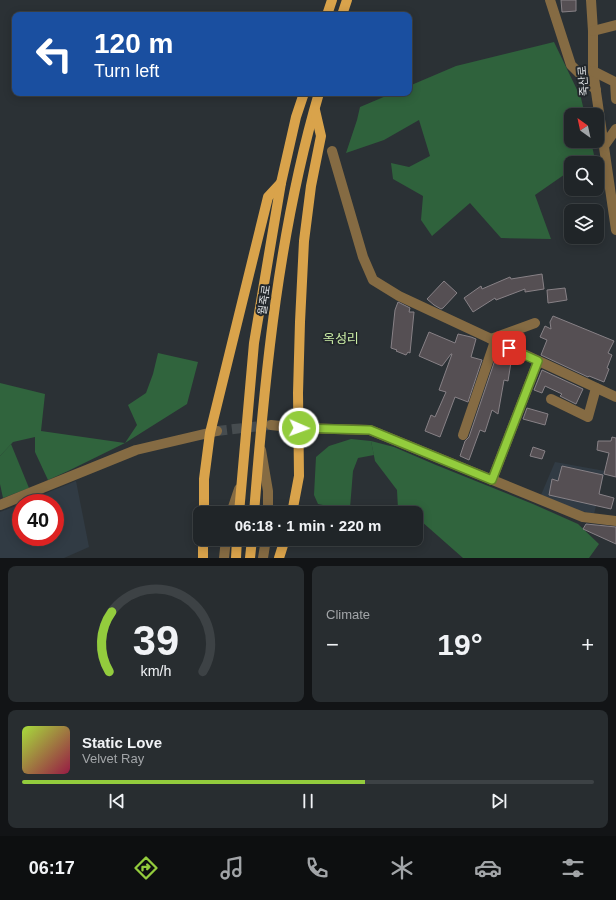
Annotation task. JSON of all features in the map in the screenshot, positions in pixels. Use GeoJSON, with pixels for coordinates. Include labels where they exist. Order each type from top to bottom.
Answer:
{"type":"FeatureCollection","features":[{"type":"Feature","properties":{"kind":"main road"},"geometry":{"type":"LineString","coordinates":[[328,12],[332,0]]}},
{"type":"Feature","properties":{"kind":"main road"},"geometry":{"type":"LineString","coordinates":[[343,12],[347,0]]}},
{"type":"Feature","properties":{"kind":"main road","name":"월죽로"},"geometry":{"type":"LineString","coordinates":[[240,506],[254,343],[281,182],[296,117],[303,96]]}},
{"type":"Feature","properties":{"kind":"main road","name":"월죽로"},"geometry":{"type":"LineString","coordinates":[[255,506],[270,344],[280,266],[297,179],[318,96]]}},
{"type":"Feature","properties":{"kind":"main road"},"geometry":{"type":"LineString","coordinates":[[293,506],[299,476],[298,393],[304,241],[311,186],[321,136],[314,107]]}},
{"type":"Feature","properties":{"kind":"main road"},"geometry":{"type":"LineString","coordinates":[[204,506],[204,479],[268,198],[281,182]]}},
{"type":"Feature","properties":{"kind":"main road"},"geometry":{"type":"LineString","coordinates":[[203,546],[203,558]]}},
{"type":"Feature","properties":{"kind":"main road"},"geometry":{"type":"LineString","coordinates":[[236,558],[237,546]]}},
{"type":"Feature","properties":{"kind":"main road"},"geometry":{"type":"LineString","coordinates":[[250,558],[251,546]]}},
{"type":"Feature","properties":{"kind":"main road"},"geometry":{"type":"LineString","coordinates":[[279,558],[283,546]]}},
{"type":"Feature","properties":{"kind":"street"},"geometry":{"type":"LineString","coordinates":[[550,0],[570,65],[596,90]]}},
{"type":"Feature","properties":{"kind":"street","name":"죽산로"},"geometry":{"type":"LineString","coordinates":[[591,0],[593,71],[599,108]]}},
{"type":"Feature","properties":{"kind":"street"},"geometry":{"type":"LineString","coordinates":[[593,31],[616,25]]}},
{"type":"Feature","properties":{"kind":"street"},"geometry":{"type":"LineString","coordinates":[[593,71],[615,82],[616,99]]}},
{"type":"Feature","properties":{"kind":"street"},"geometry":{"type":"LineString","coordinates":[[604,146],[616,129]]}},
{"type":"Feature","properties":{"kind":"street","name":"죽산로"},"geometry":{"type":"LineString","coordinates":[[604,146],[616,230]]}},
{"type":"Feature","properties":{"kind":"street"},"geometry":{"type":"LineString","coordinates":[[332,151],[363,257],[373,280],[399,296],[616,397]]}},
{"type":"Feature","properties":{"kind":"street"},"geometry":{"type":"LineString","coordinates":[[493,340],[535,323]]}},
{"type":"Feature","properties":{"kind":"street"},"geometry":{"type":"LineString","coordinates":[[463,435],[493,340]]}},
{"type":"Feature","properties":{"kind":"street"},"geometry":{"type":"LineString","coordinates":[[492,480],[538,361]]}},
{"type":"Feature","properties":{"kind":"street"},"geometry":{"type":"LineString","coordinates":[[550,399],[588,417],[596,388]]}},
{"type":"Feature","properties":{"kind":"street"},"geometry":{"type":"LineString","coordinates":[[271,425],[299,428],[370,430],[583,517],[616,521]]}},
{"type":"Feature","properties":{"kind":"street"},"geometry":{"type":"LineString","coordinates":[[0,505],[136,450],[214,432]]}},
{"type":"Feature","properties":{"kind":"street"},"geometry":{"type":"LineString","coordinates":[[260,442],[268,491],[268,506]]}},
{"type":"Feature","properties":{"kind":"street"},"geometry":{"type":"LineString","coordinates":[[233,506],[242,481]]}},
{"type":"Feature","properties":{"kind":"street"},"geometry":{"type":"LineString","coordinates":[[224,558],[225,546]]}},
{"type":"Feature","properties":{"kind":"street"},"geometry":{"type":"LineString","coordinates":[[263,558],[265,546]]}},
{"type":"Feature","properties":{"kind":"shaded area"},"geometry":{"type":"Polygon","coordinates":[[[555,462],[605,471],[594,514],[577,510],[541,495],[555,462]]]}},
{"type":"Feature","properties":{"kind":"shaded area"},"geometry":{"type":"Polygon","coordinates":[[[76,481],[89,547],[64,558],[0,558],[0,512],[12,507],[12,546],[64,546],[64,494],[44,494],[76,481]]]}},
{"type":"Feature","properties":{"kind":"green space"},"geometry":{"type":"Polygon","coordinates":[[[554,42],[581,98],[583,108],[564,108],[564,148],[592,148],[594,155],[564,156],[564,175],[535,195],[551,239],[501,238],[470,203],[432,236],[421,220],[423,196],[393,179],[391,163],[409,167],[430,156],[419,120],[384,140],[346,153],[360,107],[386,96],[412,96],[412,85],[456,66],[554,42]]]}},
{"type":"Feature","properties":{"kind":"green space"},"geometry":{"type":"Polygon","coordinates":[[[158,353],[198,362],[187,404],[125,443],[137,425],[128,405],[146,393],[153,374],[158,353]]]}},
{"type":"Feature","properties":{"kind":"green space"},"geometry":{"type":"Polygon","coordinates":[[[0,383],[45,394],[41,431],[125,443],[48,480],[35,452],[35,437],[13,442],[0,456],[0,383]]]}},
{"type":"Feature","properties":{"kind":"green space"},"geometry":{"type":"Polygon","coordinates":[[[351,439],[371,441],[374,455],[358,458],[353,471],[350,506],[328,506],[318,504],[314,495],[316,457],[329,446],[351,439]]]}},
{"type":"Feature","properties":{"kind":"green space"},"geometry":{"type":"Polygon","coordinates":[[[371,441],[394,447],[578,524],[599,544],[589,558],[463,558],[423,523],[423,506],[398,506],[397,490],[375,461],[371,441]]]}},
{"type":"Feature","properties":{"kind":"green space"},"geometry":{"type":"Polygon","coordinates":[[[11,444],[29,488],[3,498],[0,484],[0,456],[11,444]]]}},
{"type":"Feature","properties":{"kind":"building"},"geometry":{"type":"Polygon","coordinates":[[[561,0],[576,0],[576,11],[562,12],[561,0]]]}},
{"type":"Feature","properties":{"kind":"building"},"geometry":{"type":"Polygon","coordinates":[[[542,274],[544,289],[525,292],[525,289],[496,300],[495,298],[473,312],[464,298],[481,286],[482,289],[510,277],[511,279],[542,274]]]}},
{"type":"Feature","properties":{"kind":"building"},"geometry":{"type":"Polygon","coordinates":[[[444,281],[457,293],[441,309],[427,299],[444,281]]]}},
{"type":"Feature","properties":{"kind":"building"},"geometry":{"type":"Polygon","coordinates":[[[565,288],[567,300],[548,303],[547,290],[565,288]]]}},
{"type":"Feature","properties":{"kind":"building"},"geometry":{"type":"Polygon","coordinates":[[[398,302],[410,308],[409,312],[414,312],[410,353],[408,352],[406,355],[391,348],[395,310],[398,302]]]}},
{"type":"Feature","properties":{"kind":"building"},"geometry":{"type":"Polygon","coordinates":[[[553,316],[614,341],[608,353],[612,355],[604,382],[589,376],[588,377],[541,355],[547,340],[540,337],[545,326],[551,329],[550,322],[553,316]]]}},
{"type":"Feature","properties":{"kind":"building"},"geometry":{"type":"Polygon","coordinates":[[[429,332],[455,343],[458,334],[476,339],[471,357],[482,360],[468,402],[455,397],[440,437],[425,431],[431,415],[435,417],[446,392],[439,390],[452,354],[442,366],[419,356],[429,332]]]}},
{"type":"Feature","properties":{"kind":"building"},"geometry":{"type":"Polygon","coordinates":[[[498,351],[512,356],[508,381],[504,380],[498,414],[492,410],[485,432],[480,430],[469,460],[460,456],[465,441],[469,437],[498,351]]]}},
{"type":"Feature","properties":{"kind":"building"},"geometry":{"type":"Polygon","coordinates":[[[542,370],[583,389],[576,404],[560,396],[562,394],[545,386],[542,393],[534,390],[542,370]]]}},
{"type":"Feature","properties":{"kind":"building"},"geometry":{"type":"Polygon","coordinates":[[[527,408],[548,414],[545,425],[523,419],[527,408]]]}},
{"type":"Feature","properties":{"kind":"building"},"geometry":{"type":"Polygon","coordinates":[[[612,437],[616,438],[616,477],[604,474],[609,453],[597,450],[598,441],[611,441],[612,437]]]}},
{"type":"Feature","properties":{"kind":"building"},"geometry":{"type":"Polygon","coordinates":[[[533,447],[545,451],[542,459],[530,456],[533,447]]]}},
{"type":"Feature","properties":{"kind":"building"},"geometry":{"type":"Polygon","coordinates":[[[562,466],[603,475],[599,494],[614,498],[611,509],[549,495],[552,479],[558,481],[562,466]]]}},
{"type":"Feature","properties":{"kind":"building"},"geometry":{"type":"Polygon","coordinates":[[[586,524],[616,527],[616,544],[583,529],[586,524]]]}},
{"type":"Feature","properties":{"kind":"tunnel"},"geometry":{"type":"LineString","coordinates":[[217,431],[269,425]]}},
{"type":"Feature","properties":{"kind":"district","name":"옥성리"},"geometry":{"type":"Point","coordinates":[341,338]}},
{"type":"Feature","properties":{"kind":"route"},"geometry":{"type":"LineString","coordinates":[[299,428],[370,430],[492,480],[538,361],[509,348]]}}]}
